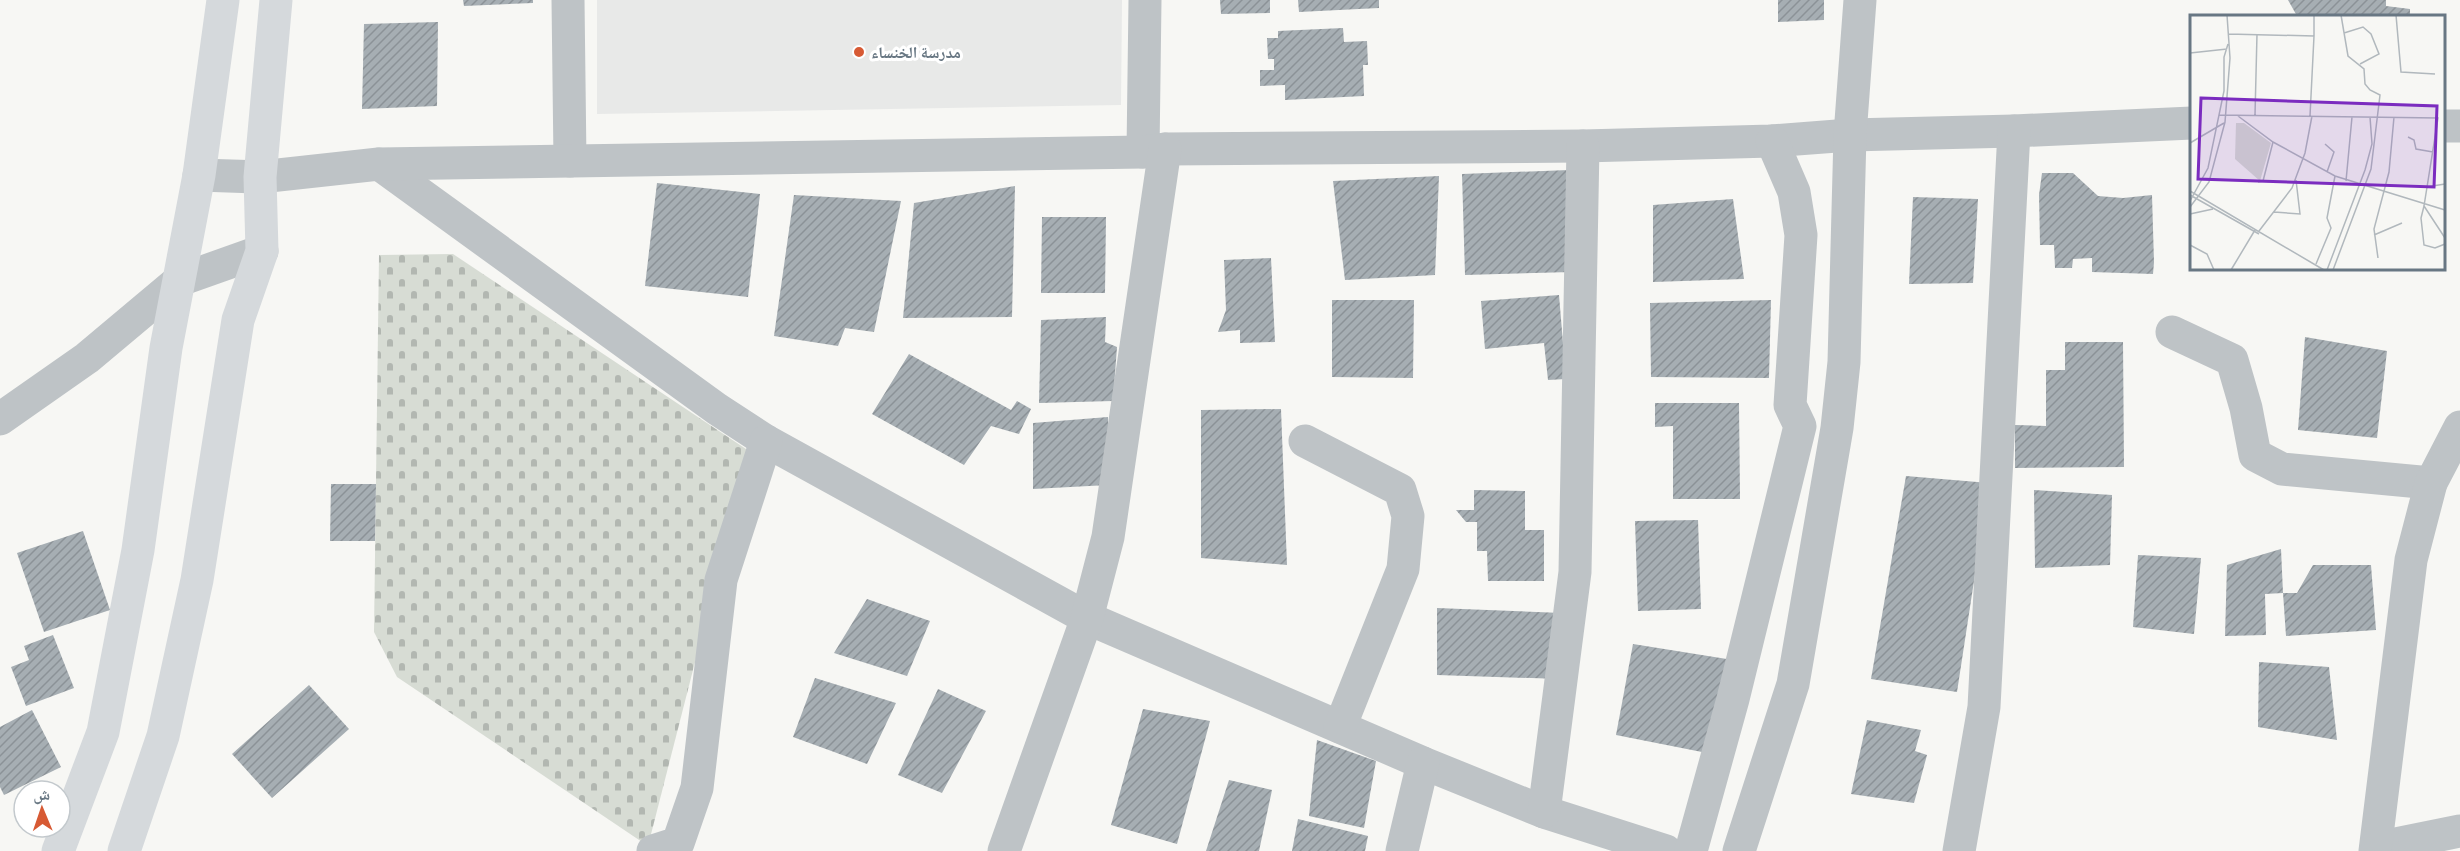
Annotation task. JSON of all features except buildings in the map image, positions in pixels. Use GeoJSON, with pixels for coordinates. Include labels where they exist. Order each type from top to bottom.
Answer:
{"type":"FeatureCollection","features":[{"type":"Feature","properties":{"kind":"main road"},"geometry":{"type":"LineString","coordinates":[[58,851],[103,732],[138,550],[166,348],[199,175],[223,0]]}},
{"type":"Feature","properties":{"kind":"main road"},"geometry":{"type":"LineString","coordinates":[[124,851],[163,736],[197,580],[238,320],[262,251],[260,177],[276,0]]}},
{"type":"Feature","properties":{"kind":"street"},"geometry":{"type":"LineString","coordinates":[[568,0],[570,161]]}},
{"type":"Feature","properties":{"kind":"street"},"geometry":{"type":"LineString","coordinates":[[1004,851],[1087,618],[1108,537],[1154,150],[1145,0]]}},
{"type":"Feature","properties":{"kind":"street"},"geometry":{"type":"LineString","coordinates":[[1739,851],[1792,684],[1837,428],[1844,362],[1850,135],[1860,0]]}},
{"type":"Feature","properties":{"kind":"street"},"geometry":{"type":"LineString","coordinates":[[199,175],[260,177],[379,164],[1154,150],[1583,146],[1772,141],[1850,135],[2190,123]]}},
{"type":"Feature","properties":{"kind":"street"},"geometry":{"type":"LineString","coordinates":[[1959,851],[1984,707],[2014,131]]}},
{"type":"Feature","properties":{"kind":"street"},"geometry":{"type":"LineString","coordinates":[[1691,851],[1733,699],[1800,426],[1790,405],[1801,235],[1794,192],[1772,141]]}},
{"type":"Feature","properties":{"kind":"street"},"geometry":{"type":"LineString","coordinates":[[1544,812],[1575,572],[1583,146]]}},
{"type":"Feature","properties":{"kind":"street"},"geometry":{"type":"LineString","coordinates":[[379,164],[708,403],[766,441],[1087,618],[1423,763],[1544,812],[1666,851]]}},
{"type":"Feature","properties":{"kind":"street"},"geometry":{"type":"LineString","coordinates":[[0,420],[87,358],[180,280],[262,251]]}},
{"type":"Feature","properties":{"kind":"street"},"geometry":{"type":"LineString","coordinates":[[2172,332],[2232,360],[2246,408],[2255,455],[2282,469],[2431,483]]}},
{"type":"Feature","properties":{"kind":"street"},"geometry":{"type":"LineString","coordinates":[[2460,427],[2431,483],[2411,560],[2376,849],[2460,831]]}},
{"type":"Feature","properties":{"kind":"street"},"geometry":{"type":"LineString","coordinates":[[653,851],[678,843],[697,788],[721,580],[766,441]]}},
{"type":"Feature","properties":{"kind":"street"},"geometry":{"type":"LineString","coordinates":[[1305,441],[1400,490],[1408,516],[1403,569],[1340,727]]}},
{"type":"Feature","properties":{"kind":"street"},"geometry":{"type":"LineString","coordinates":[[1402,851],[1423,763]]}},
{"type":"Feature","properties":{"kind":"street"},"geometry":{"type":"LineString","coordinates":[[1018,812],[1025,851]]}},
{"type":"Feature","properties":{"kind":"shaded area","name":"مدرسة الخنساء"},"geometry":{"type":"Polygon","coordinates":[[[597,0],[1122,0],[1121,105],[597,114],[597,0]]]}},
{"type":"Feature","properties":{"kind":"green space"},"geometry":{"type":"Polygon","coordinates":[[[453,254],[749,451],[648,846],[397,677],[374,632],[379,255],[453,254]]]}},
{"type":"Feature","properties":{"kind":"place","name":"مدرسة الخنساء"},"geometry":{"type":"Point","coordinates":[859,52]}}]}
